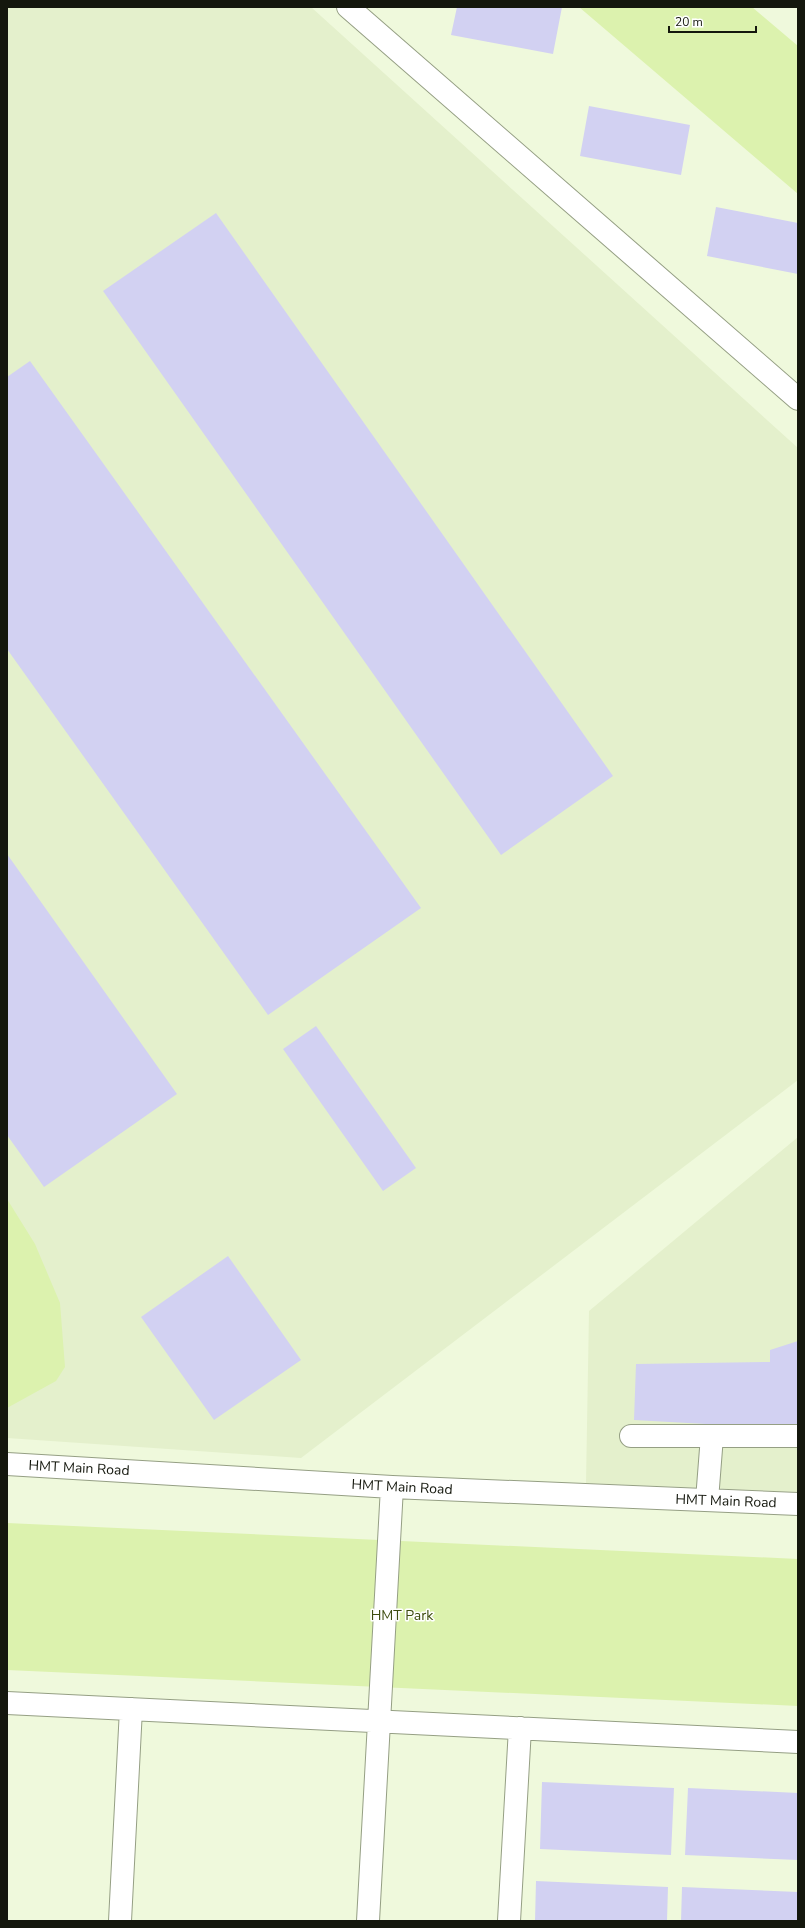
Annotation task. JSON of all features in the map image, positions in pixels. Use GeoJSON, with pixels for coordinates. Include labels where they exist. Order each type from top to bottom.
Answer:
{"type":"FeatureCollection","features":[{"type":"Feature","properties":{"kind":"street"},"geometry":{"type":"LineString","coordinates":[[348,7],[798,399]]}},
{"type":"Feature","properties":{"kind":"street"},"geometry":{"type":"LineString","coordinates":[[631,1436],[798,1436]]}},
{"type":"Feature","properties":{"kind":"street"},"geometry":{"type":"LineString","coordinates":[[707,1500],[712,1436]]}},
{"type":"Feature","properties":{"kind":"street","name":"HMT Main Road"},"geometry":{"type":"LineString","coordinates":[[7,1464],[392,1487],[798,1504]]}},
{"type":"Feature","properties":{"kind":"street"},"geometry":{"type":"LineString","coordinates":[[368,1921],[392,1487]]}},
{"type":"Feature","properties":{"kind":"street"},"geometry":{"type":"LineString","coordinates":[[7,1703],[798,1742]]}},
{"type":"Feature","properties":{"kind":"street"},"geometry":{"type":"LineString","coordinates":[[120,1921],[131,1709]]}},
{"type":"Feature","properties":{"kind":"street"},"geometry":{"type":"LineString","coordinates":[[509,1921],[520,1728]]}},
{"type":"Feature","properties":{"kind":"shaded area"},"geometry":{"type":"Polygon","coordinates":[[[7,7],[311,7],[798,448],[798,1080],[301,1458],[7,1438],[7,7]]]}},
{"type":"Feature","properties":{"kind":"shaded area"},"geometry":{"type":"Polygon","coordinates":[[[798,1137],[798,1492],[586,1483],[589,1311],[798,1137]]]}},
{"type":"Feature","properties":{"kind":"green space"},"geometry":{"type":"Polygon","coordinates":[[[579,7],[752,7],[798,46],[798,194],[579,7]]]}},
{"type":"Feature","properties":{"kind":"green space"},"geometry":{"type":"Polygon","coordinates":[[[7,1199],[35,1244],[60,1303],[65,1367],[56,1381],[7,1408],[7,1199]]]}},
{"type":"Feature","properties":{"kind":"green space","name":"HMT Park"},"geometry":{"type":"Polygon","coordinates":[[[7,1523],[798,1559],[798,1706],[7,1670],[7,1523]]]}},
{"type":"Feature","properties":{"kind":"building"},"geometry":{"type":"Polygon","coordinates":[[[457,7],[562,7],[553,54],[451,35],[457,7]]]}},
{"type":"Feature","properties":{"kind":"building"},"geometry":{"type":"Polygon","coordinates":[[[589,106],[690,125],[681,175],[580,156],[589,106]]]}},
{"type":"Feature","properties":{"kind":"building"},"geometry":{"type":"Polygon","coordinates":[[[716,207],[798,223],[798,274],[707,256],[716,207]]]}},
{"type":"Feature","properties":{"kind":"building"},"geometry":{"type":"Polygon","coordinates":[[[216,213],[613,776],[501,855],[103,291],[216,213]]]}},
{"type":"Feature","properties":{"kind":"building"},"geometry":{"type":"Polygon","coordinates":[[[30,361],[421,908],[268,1015],[7,649],[7,377],[30,361]]]}},
{"type":"Feature","properties":{"kind":"building"},"geometry":{"type":"Polygon","coordinates":[[[7,854],[177,1094],[44,1187],[7,1135],[7,854]]]}},
{"type":"Feature","properties":{"kind":"building"},"geometry":{"type":"Polygon","coordinates":[[[316,1026],[416,1168],[383,1191],[283,1049],[316,1026]]]}},
{"type":"Feature","properties":{"kind":"building"},"geometry":{"type":"Polygon","coordinates":[[[228,1256],[301,1360],[214,1420],[141,1317],[228,1256]]]}},
{"type":"Feature","properties":{"kind":"building"},"geometry":{"type":"Polygon","coordinates":[[[798,1341],[798,1429],[634,1420],[636,1364],[770,1362],[770,1350],[798,1341]]]}},
{"type":"Feature","properties":{"kind":"building"},"geometry":{"type":"Polygon","coordinates":[[[542,1782],[674,1788],[671,1855],[540,1849],[542,1782]]]}},
{"type":"Feature","properties":{"kind":"building"},"geometry":{"type":"Polygon","coordinates":[[[688,1788],[798,1793],[798,1860],[685,1855],[688,1788]]]}},
{"type":"Feature","properties":{"kind":"building"},"geometry":{"type":"Polygon","coordinates":[[[536,1881],[668,1887],[667,1921],[535,1921],[536,1881]]]}},
{"type":"Feature","properties":{"kind":"building"},"geometry":{"type":"Polygon","coordinates":[[[682,1887],[798,1892],[798,1921],[681,1921],[682,1887]]]}}]}
